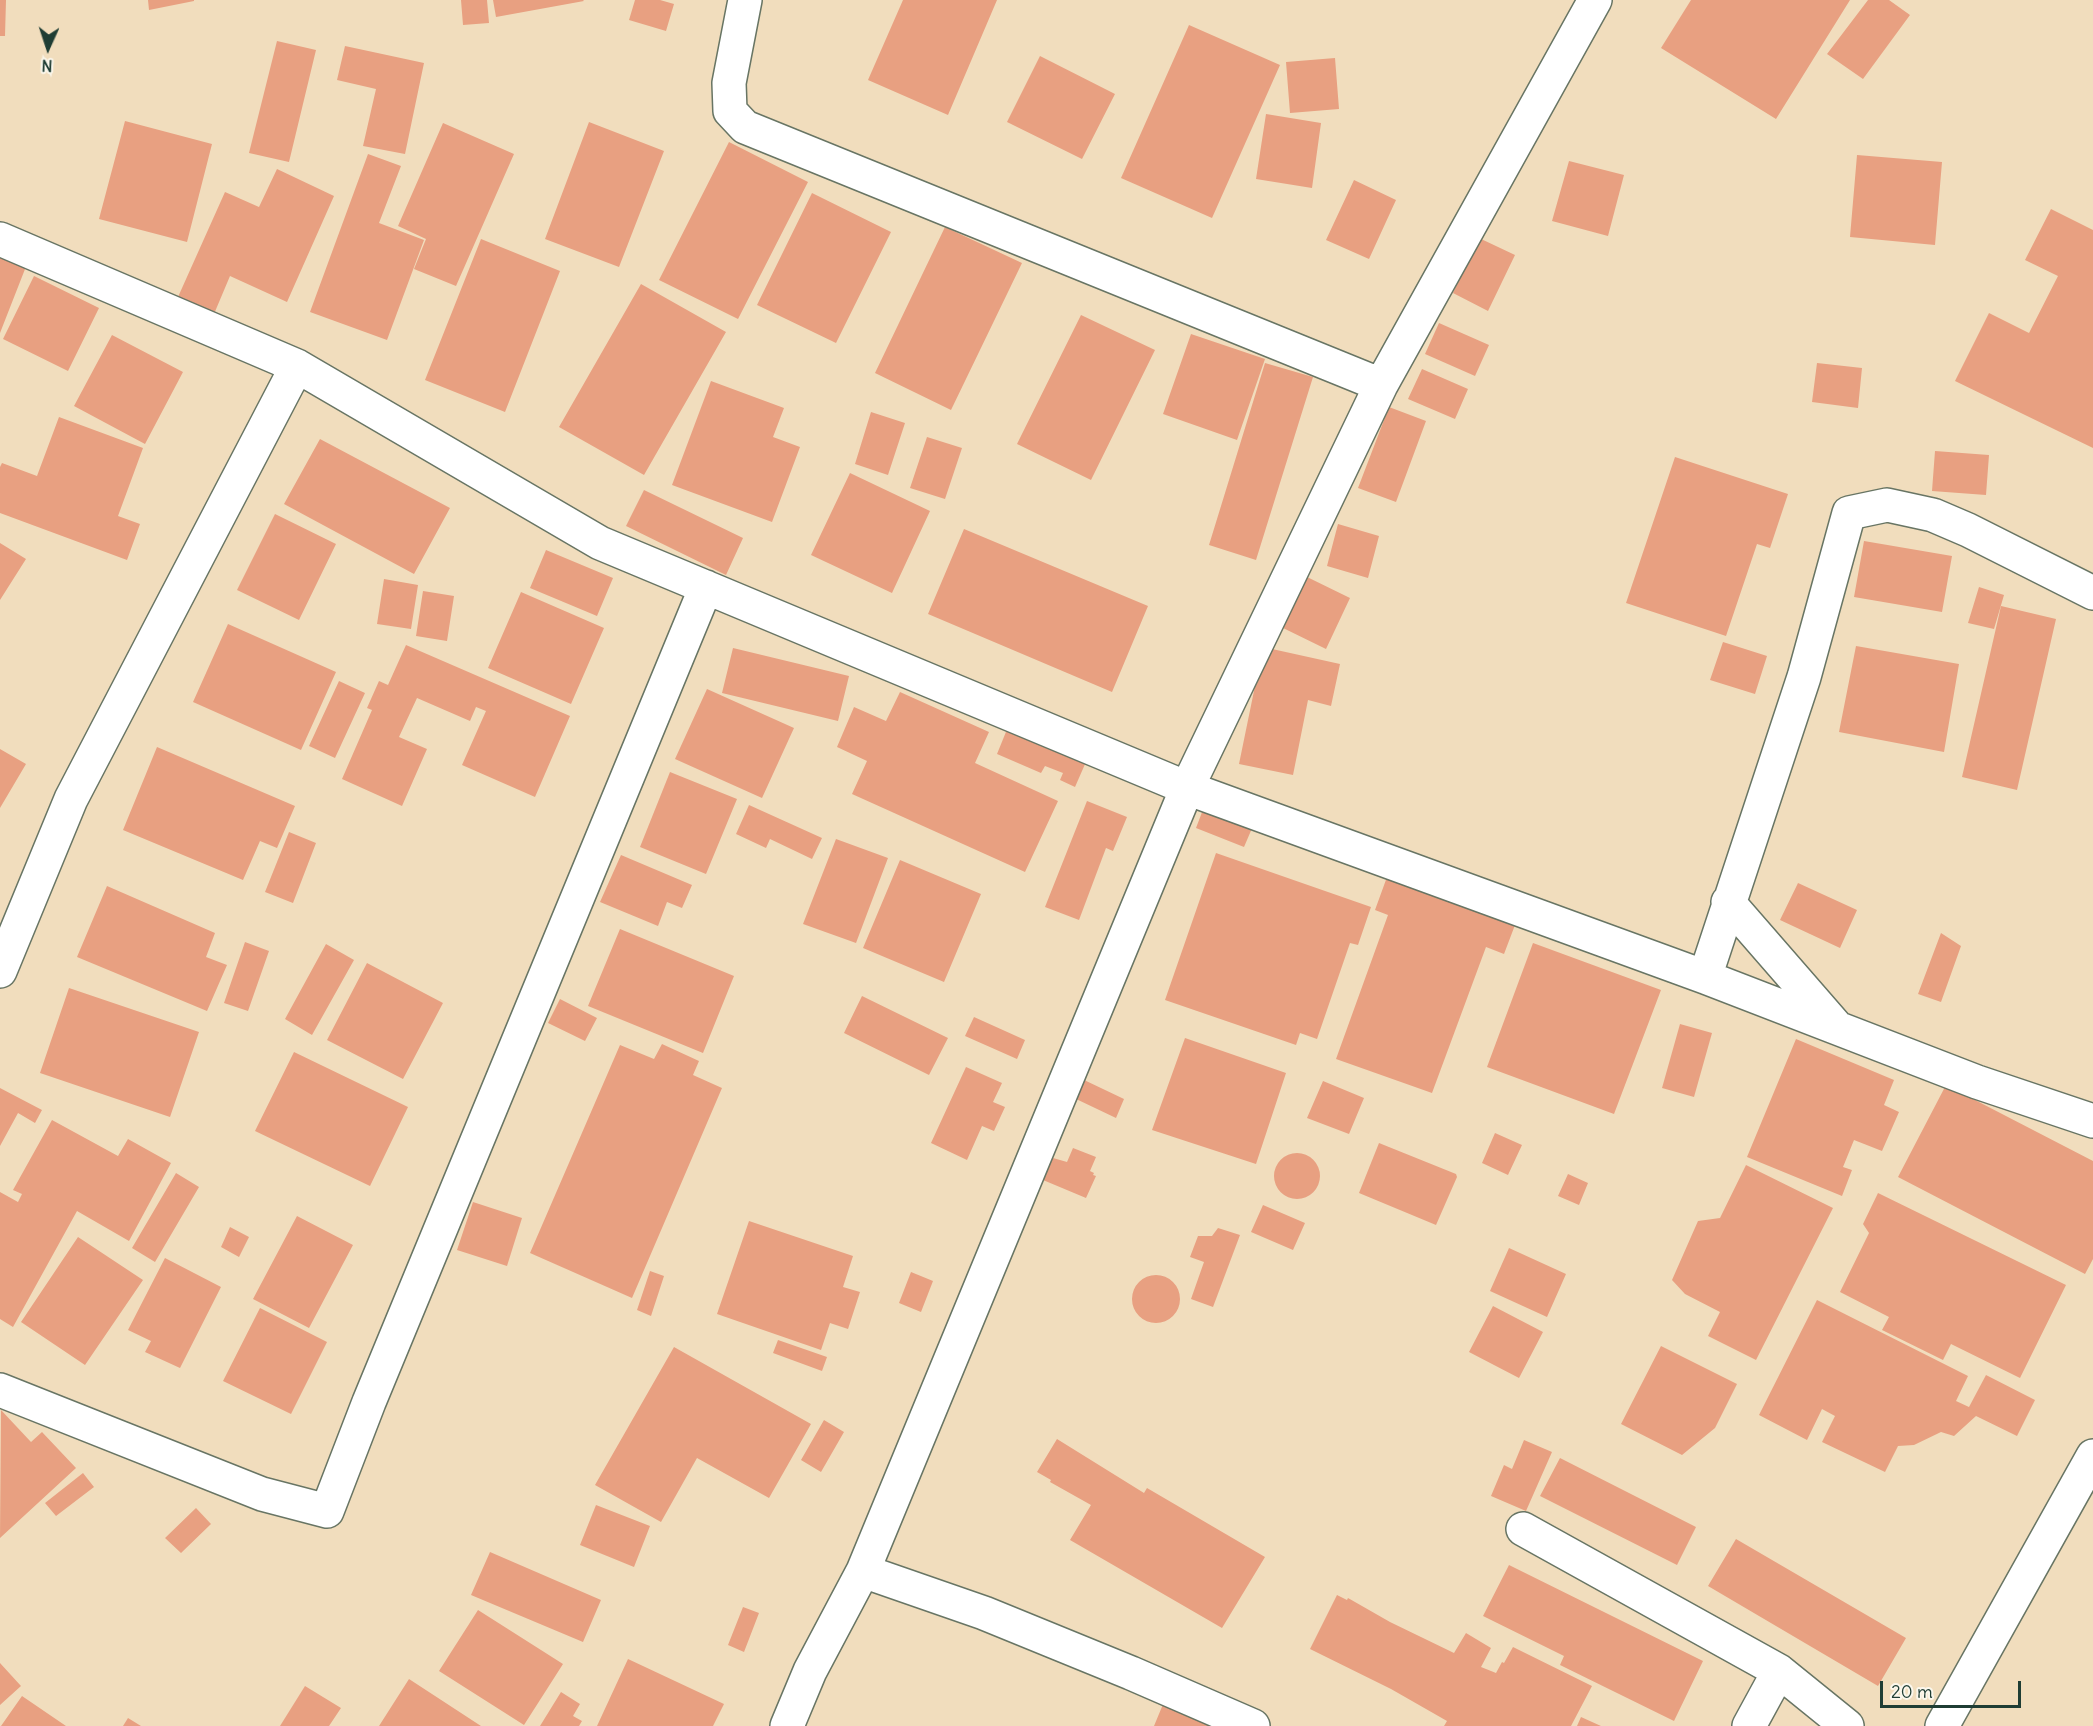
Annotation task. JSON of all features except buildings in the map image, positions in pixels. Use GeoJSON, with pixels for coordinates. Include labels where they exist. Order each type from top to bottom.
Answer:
{"type":"FeatureCollection","features":[{"type":"Feature","properties":{"kind":"street"},"geometry":{"type":"LineString","coordinates":[[745,0],[729,83],[730,111],[745,128],[1381,385]]}},
{"type":"Feature","properties":{"kind":"street"},"geometry":{"type":"LineString","coordinates":[[787,1726],[810,1671],[863,1571],[1187,788],[1381,385],[1595,0]]}},
{"type":"Feature","properties":{"kind":"street"},"geometry":{"type":"LineString","coordinates":[[0,239],[297,366],[600,543],[1187,788],[1705,977],[1977,1082],[2093,1121]]}},
{"type":"Feature","properties":{"kind":"street"},"geometry":{"type":"LineString","coordinates":[[0,971],[71,799],[297,366]]}},
{"type":"Feature","properties":{"kind":"street"},"geometry":{"type":"LineString","coordinates":[[1705,977],[1804,677],[1848,513],[1887,505],[1933,515],[1968,530],[2093,593]]}},
{"type":"Feature","properties":{"kind":"street"},"geometry":{"type":"LineString","coordinates":[[0,1390],[262,1494],[327,1511],[374,1391],[706,587]]}},
{"type":"Feature","properties":{"kind":"street"},"geometry":{"type":"LineString","coordinates":[[1728,902],[1839,1029]]}},
{"type":"Feature","properties":{"kind":"street"},"geometry":{"type":"LineString","coordinates":[[1951,1722],[2093,1456]]}},
{"type":"Feature","properties":{"kind":"street"},"geometry":{"type":"LineString","coordinates":[[1523,1529],[1779,1671],[1847,1726]]}},
{"type":"Feature","properties":{"kind":"street"},"geometry":{"type":"LineString","coordinates":[[863,1571],[984,1613],[1253,1726]]}},
{"type":"Feature","properties":{"kind":"street"},"geometry":{"type":"LineString","coordinates":[[1749,1726],[1779,1671]]}}]}
